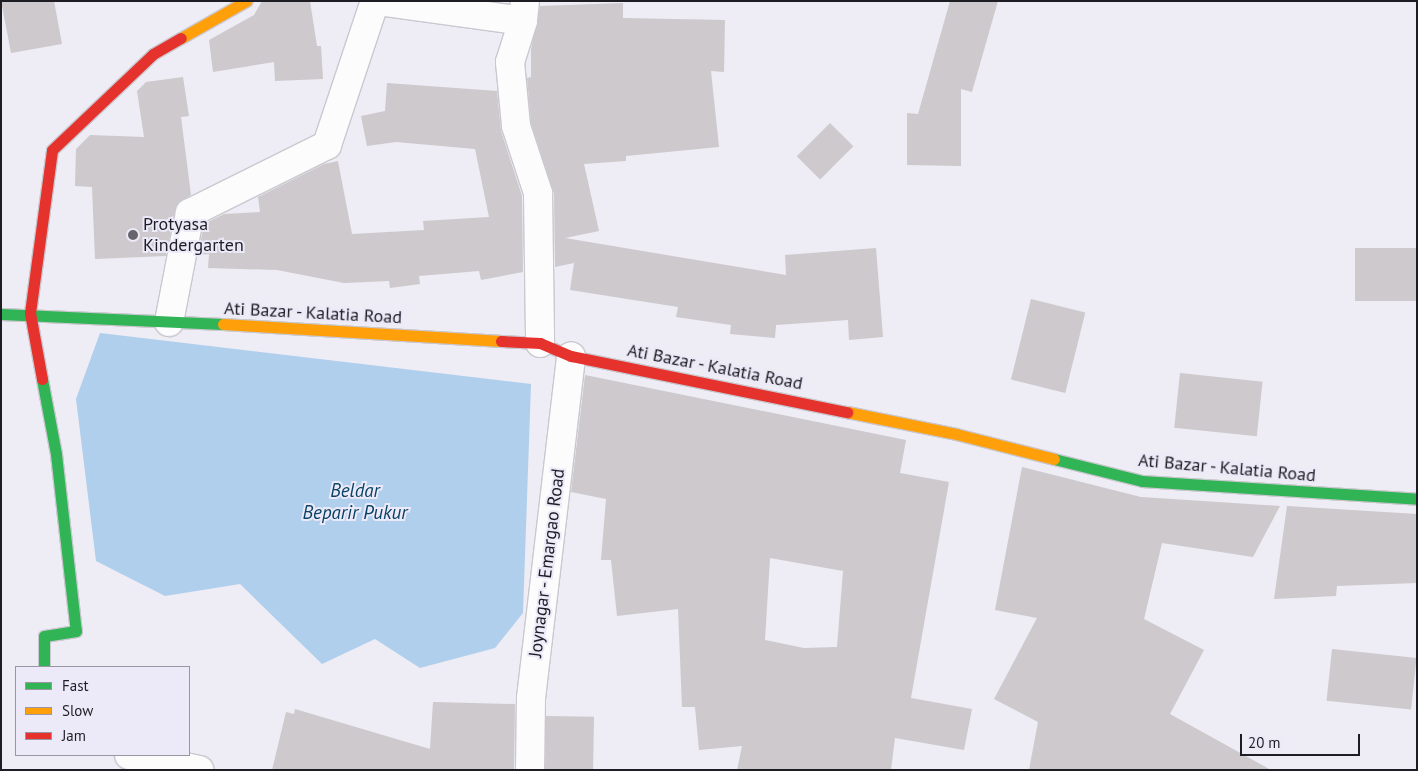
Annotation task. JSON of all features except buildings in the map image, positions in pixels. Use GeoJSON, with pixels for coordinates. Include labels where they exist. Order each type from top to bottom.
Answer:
{"type":"FeatureCollection","features":[{"type":"Feature","properties":{"kind":"main road"},"geometry":{"type":"LineString","coordinates":[[44,666],[44,636],[76,631],[56,454],[30,313],[52,150],[153,54],[246,1]]}},
{"type":"Feature","properties":{"kind":"main road","name":"Ati Bazar - Kalatia Road"},"geometry":{"type":"LineString","coordinates":[[1,314],[30,313],[540,343],[571,356],[956,434],[1142,481],[1417,499]]}},
{"type":"Feature","properties":{"kind":"street"},"geometry":{"type":"LineString","coordinates":[[169,322],[190,213],[327,145],[376,1],[524,11],[510,62],[516,126],[538,193],[540,343]]}},
{"type":"Feature","properties":{"kind":"street","name":"Joynagar - Emargao Road"},"geometry":{"type":"LineString","coordinates":[[530,770],[531,698],[571,356]]}},
{"type":"Feature","properties":{"kind":"street"},"geometry":{"type":"LineString","coordinates":[[134,756],[199,770]]}},
{"type":"Feature","properties":{"kind":"water","name":"Beldar Beparir Pukur"},"geometry":{"type":"Polygon","coordinates":[[[100,333],[531,384],[523,613],[495,648],[420,668],[375,639],[322,664],[240,584],[165,596],[96,561],[76,399],[100,333]]]}},
{"type":"Feature","properties":{"kind":"traffic: fast"},"geometry":{"type":"LineString","coordinates":[[1,314],[223,324]]}},
{"type":"Feature","properties":{"kind":"traffic: fast"},"geometry":{"type":"LineString","coordinates":[[42,379],[56,454],[76,631],[44,636],[44,666]]}},
{"type":"Feature","properties":{"kind":"traffic: fast"},"geometry":{"type":"LineString","coordinates":[[1054,459],[1142,481],[1417,499]]}},
{"type":"Feature","properties":{"kind":"traffic: slow"},"geometry":{"type":"LineString","coordinates":[[181,38],[246,1]]}},
{"type":"Feature","properties":{"kind":"traffic: slow"},"geometry":{"type":"LineString","coordinates":[[223,324],[501,341]]}},
{"type":"Feature","properties":{"kind":"traffic: slow"},"geometry":{"type":"LineString","coordinates":[[847,412],[956,434],[1054,459]]}},
{"type":"Feature","properties":{"kind":"traffic: jam"},"geometry":{"type":"LineString","coordinates":[[42,379],[30,313],[52,150],[153,54],[181,38]]}},
{"type":"Feature","properties":{"kind":"traffic: jam"},"geometry":{"type":"LineString","coordinates":[[501,341],[540,343],[571,356],[847,412]]}},
{"type":"Feature","properties":{"kind":"place","name":"Protyasa Kindergarten"},"geometry":{"type":"Point","coordinates":[133,235]}}]}
